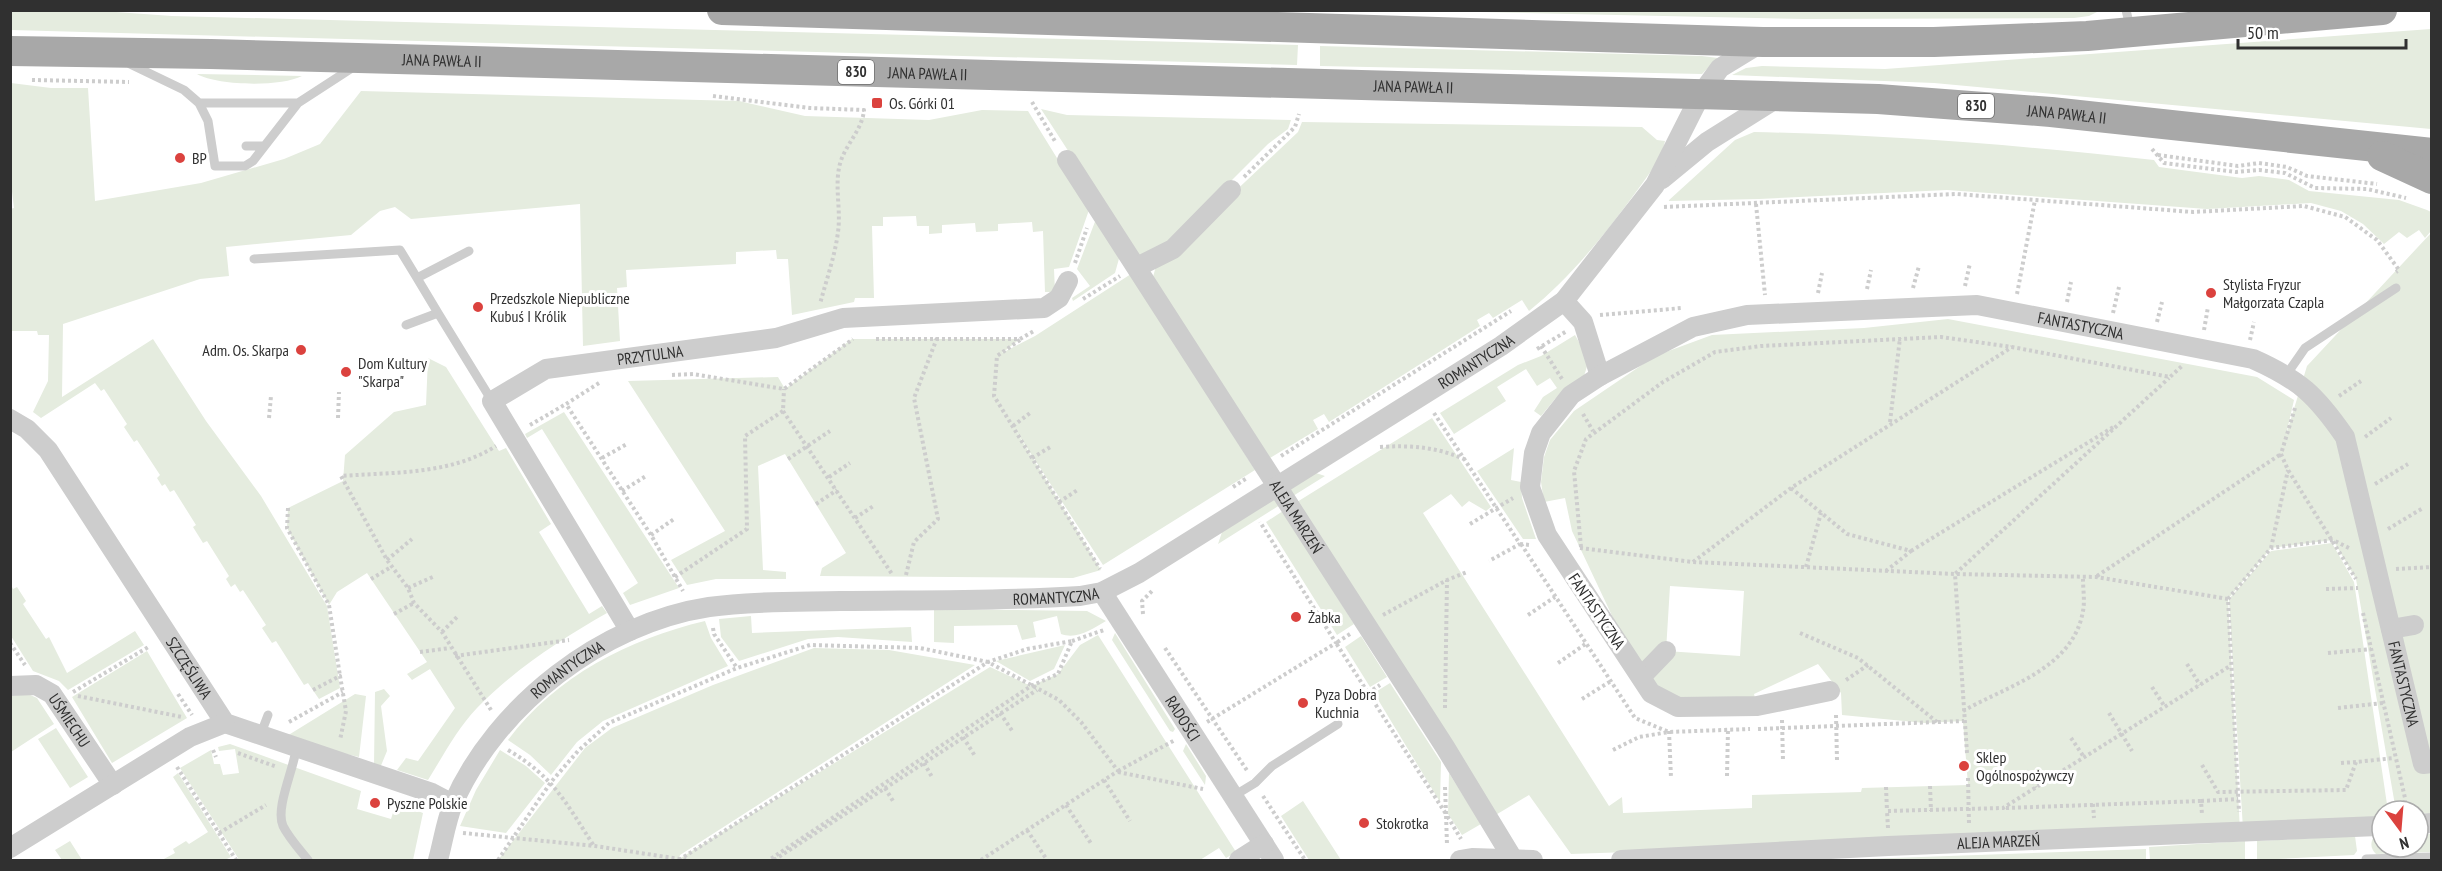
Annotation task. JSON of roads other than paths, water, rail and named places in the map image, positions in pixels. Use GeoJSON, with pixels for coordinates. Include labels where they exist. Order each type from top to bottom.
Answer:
{"type":"FeatureCollection","features":[{"type":"Feature","properties":{"kind":"main road"},"geometry":{"type":"LineString","coordinates":[[722,10],[1763,42],[1934,42],[2129,21],[2382,10]]}},
{"type":"Feature","properties":{"kind":"main road","name":"JANA PAWŁA II"},"geometry":{"type":"LineString","coordinates":[[10,51],[367,58],[1878,99],[2051,112],[2432,153]]}},
{"type":"Feature","properties":{"kind":"main road"},"geometry":{"type":"LineString","coordinates":[[2358,145],[2432,179]]}},
{"type":"Feature","properties":{"kind":"street"},"geometry":{"type":"LineString","coordinates":[[1701,94],[1720,68],[1763,42]]}},
{"type":"Feature","properties":{"kind":"street","name":"ROMANTYCZNA"},"geometry":{"type":"LineString","coordinates":[[438,861],[453,804],[493,740],[523,704],[590,652],[630,631],[668,617],[709,607],[805,602],[1027,599],[1080,596],[1102,592],[1139,573],[1501,346],[1564,301],[1655,185],[1701,94]]}},
{"type":"Feature","properties":{"kind":"street","name":"ROMANTYCZNA"},"geometry":{"type":"LineString","coordinates":[[1655,185],[1707,142],[1778,97]]}},
{"type":"Feature","properties":{"kind":"street","name":"ALEJA MARZEŃ"},"geometry":{"type":"LineString","coordinates":[[1067,160],[1513,859]]}},
{"type":"Feature","properties":{"kind":"street"},"geometry":{"type":"LineString","coordinates":[[1137,267],[1173,249],[1231,190]]}},
{"type":"Feature","properties":{"kind":"street","name":"PRZYTULNA"},"geometry":{"type":"LineString","coordinates":[[492,401],[546,369],[801,336],[843,318],[1044,308],[1059,298],[1068,280]]}},
{"type":"Feature","properties":{"kind":"street"},"geometry":{"type":"LineString","coordinates":[[1564,301],[1582,322],[1600,376]]}},
{"type":"Feature","properties":{"kind":"street","name":"FANTASTYCZNA"},"geometry":{"type":"LineString","coordinates":[[1830,691],[1757,706],[1678,707],[1652,693],[1546,535],[1530,487],[1533,453],[1541,433],[1571,395],[1600,376],[1693,327],[1747,315],[1977,305],[2253,359],[2287,374],[2326,409],[2345,437],[2391,629],[2426,758]]}},
{"type":"Feature","properties":{"kind":"street"},"geometry":{"type":"LineString","coordinates":[[492,401],[630,631]]}},
{"type":"Feature","properties":{"kind":"street","name":"SZCZĘŚLIWA"},"geometry":{"type":"LineString","coordinates":[[10,419],[27,429],[53,458],[225,723]]}},
{"type":"Feature","properties":{"kind":"street","name":"RADOŚCI"},"geometry":{"type":"LineString","coordinates":[[1102,592],[1269,852],[1239,861]]}},
{"type":"Feature","properties":{"kind":"street","name":"FANTASTYCZNA"},"geometry":{"type":"LineString","coordinates":[[2391,629],[2414,625]]}},
{"type":"Feature","properties":{"kind":"street"},"geometry":{"type":"LineString","coordinates":[[1641,677],[1666,651]]}},
{"type":"Feature","properties":{"kind":"street","name":"UŚMIECHU"},"geometry":{"type":"LineString","coordinates":[[10,686],[36,685],[52,694],[113,785]]}},
{"type":"Feature","properties":{"kind":"street"},"geometry":{"type":"LineString","coordinates":[[10,848],[189,736],[225,723],[260,736],[296,757],[335,761],[432,794],[453,804]]}},
{"type":"Feature","properties":{"kind":"street","name":"ALEJA MARZEŃ"},"geometry":{"type":"LineString","coordinates":[[1621,861],[1888,846],[2370,826]]}},
{"type":"Feature","properties":{"kind":"street"},"geometry":{"type":"LineString","coordinates":[[1460,861],[1513,859],[1533,861]]}},
{"type":"Feature","properties":{"kind":"lane"},"geometry":{"type":"LineString","coordinates":[[106,52],[173,84],[199,103],[217,146],[215,166],[245,166],[253,161],[298,103],[367,58]]}},
{"type":"Feature","properties":{"kind":"lane"},"geometry":{"type":"LineString","coordinates":[[199,103],[298,103]]}},
{"type":"Feature","properties":{"kind":"lane"},"geometry":{"type":"LineString","coordinates":[[210,128],[221,128]]}},
{"type":"Feature","properties":{"kind":"lane"},"geometry":{"type":"LineString","coordinates":[[266,129],[277,129]]}},
{"type":"Feature","properties":{"kind":"lane"},"geometry":{"type":"LineString","coordinates":[[246,146],[264,146]]}},
{"type":"Feature","properties":{"kind":"lane"},"geometry":{"type":"LineString","coordinates":[[254,259],[400,250],[492,401]]}},
{"type":"Feature","properties":{"kind":"lane"},"geometry":{"type":"LineString","coordinates":[[417,278],[469,251]]}},
{"type":"Feature","properties":{"kind":"lane"},"geometry":{"type":"LineString","coordinates":[[2287,374],[2305,348],[2396,288]]}},
{"type":"Feature","properties":{"kind":"lane"},"geometry":{"type":"LineString","coordinates":[[406,325],[438,313]]}},
{"type":"Feature","properties":{"kind":"lane"},"geometry":{"type":"LineString","coordinates":[[260,736],[268,715]]}},
{"type":"Feature","properties":{"kind":"lane"},"geometry":{"type":"LineString","coordinates":[[1232,797],[1255,783],[1272,766],[1338,724]]}},
{"type":"Feature","properties":{"kind":"lane"},"geometry":{"type":"LineString","coordinates":[[296,757],[285,793],[282,825],[308,861]]}},
{"type":"Feature","properties":{"kind":"lane"},"geometry":{"type":"LineString","coordinates":[[2366,859],[2432,857]]}},
{"type":"Feature","properties":{"kind":"place","name":"Os. Górki 01"},"geometry":{"type":"Point","coordinates":[877,103]}},
{"type":"Feature","properties":{"kind":"place","name":"BP"},"geometry":{"type":"Point","coordinates":[180,158]}},
{"type":"Feature","properties":{"kind":"place","name":"Stylista Fryzur Małgorzata Czapla"},"geometry":{"type":"Point","coordinates":[2211,293]}},
{"type":"Feature","properties":{"kind":"place","name":"Przedszkole Niepubliczne Kubuś I Królik"},"geometry":{"type":"Point","coordinates":[478,307]}},
{"type":"Feature","properties":{"kind":"place","name":"Adm. Os. Skarpa"},"geometry":{"type":"Point","coordinates":[301,350]}},
{"type":"Feature","properties":{"kind":"place","name":"Dom Kultury \"Skarpa\""},"geometry":{"type":"Point","coordinates":[346,372]}},
{"type":"Feature","properties":{"kind":"place","name":"Żabka"},"geometry":{"type":"Point","coordinates":[1296,617]}},
{"type":"Feature","properties":{"kind":"place","name":"Pyza Dobra Kuchnia"},"geometry":{"type":"Point","coordinates":[1303,703]}},
{"type":"Feature","properties":{"kind":"place","name":"Sklep Ogólnospożywczy"},"geometry":{"type":"Point","coordinates":[1964,766]}},
{"type":"Feature","properties":{"kind":"place","name":"Pyszne Polskie"},"geometry":{"type":"Point","coordinates":[375,803]}},
{"type":"Feature","properties":{"kind":"place","name":"Stokrotka"},"geometry":{"type":"Point","coordinates":[1364,823]}}]}
